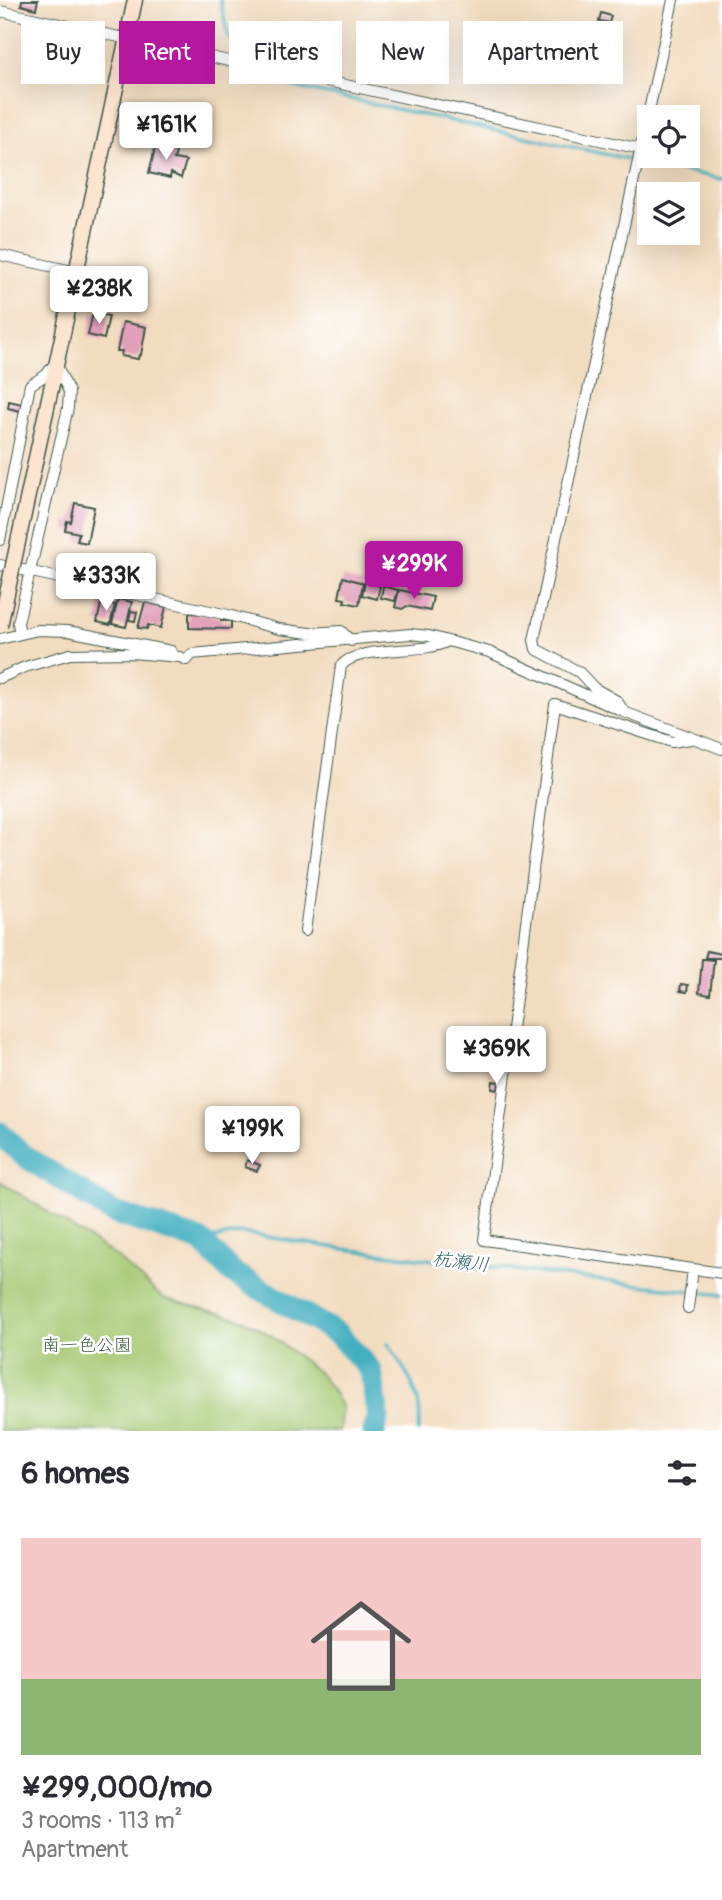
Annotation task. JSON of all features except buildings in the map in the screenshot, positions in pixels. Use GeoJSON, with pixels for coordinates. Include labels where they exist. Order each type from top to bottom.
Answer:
{"type":"FeatureCollection","features":[{"type":"Feature","properties":{"kind":"street"},"geometry":{"type":"LineString","coordinates":[[130,21],[135,0]]}},
{"type":"Feature","properties":{"kind":"street"},"geometry":{"type":"LineString","coordinates":[[650,105],[673,0]]}},
{"type":"Feature","properties":{"kind":"street"},"geometry":{"type":"LineString","coordinates":[[0,10],[119,35]]}},
{"type":"Feature","properties":{"kind":"street"},"geometry":{"type":"LineString","coordinates":[[215,56],[637,148]]}},
{"type":"Feature","properties":{"kind":"street"},"geometry":{"type":"LineString","coordinates":[[0,626],[119,75]]}},
{"type":"Feature","properties":{"kind":"street"},"geometry":{"type":"LineString","coordinates":[[624,712],[617,701],[594,688],[579,672],[536,649],[534,640],[637,167]]}},
{"type":"Feature","properties":{"kind":"street"},"geometry":{"type":"LineString","coordinates":[[0,255],[77,272]]}},
{"type":"Feature","properties":{"kind":"street"},"geometry":{"type":"LineString","coordinates":[[0,540],[30,385],[46,375],[56,363]]}},
{"type":"Feature","properties":{"kind":"street"},"geometry":{"type":"LineString","coordinates":[[20,634],[18,622],[68,408],[69,391],[56,363]]}},
{"type":"Feature","properties":{"kind":"street"},"geometry":{"type":"LineString","coordinates":[[0,565],[228,615],[279,629],[309,633],[341,631],[351,641]]}},
{"type":"Feature","properties":{"kind":"street"},"geometry":{"type":"LineString","coordinates":[[0,639],[38,630],[68,631],[192,654],[410,634],[489,652],[624,712],[722,749]]}},
{"type":"Feature","properties":{"kind":"street"},"geometry":{"type":"LineString","coordinates":[[305,931],[341,666],[349,659],[406,648],[434,646],[448,641]]}},
{"type":"Feature","properties":{"kind":"street"},"geometry":{"type":"LineString","coordinates":[[0,678],[25,667],[70,654],[131,653],[180,657],[187,660],[192,654]]}},
{"type":"Feature","properties":{"kind":"street"},"geometry":{"type":"LineString","coordinates":[[691,739],[672,742],[555,704],[484,1240],[692,1271],[722,1273]]}},
{"type":"Feature","properties":{"kind":"street"},"geometry":{"type":"LineString","coordinates":[[688,1308],[692,1271]]}},
{"type":"Feature","properties":{"kind":"green space","name":"南一色公園"},"geometry":{"type":"Polygon","coordinates":[[[0,1181],[114,1255],[163,1298],[242,1319],[271,1335],[319,1373],[333,1391],[342,1408],[339,1431],[0,1431],[0,1181]]]}},
{"type":"Feature","properties":{"kind":"waterway"},"geometry":{"type":"LineString","coordinates":[[220,0],[229,36]]}},
{"type":"Feature","properties":{"kind":"waterway"},"geometry":{"type":"LineString","coordinates":[[286,84],[628,159]]}},
{"type":"Feature","properties":{"kind":"waterway"},"geometry":{"type":"LineString","coordinates":[[669,168],[722,179]]}},
{"type":"Feature","properties":{"kind":"waterway","name":"杭瀬川"},"geometry":{"type":"LineString","coordinates":[[0,1133],[23,1155],[112,1212],[201,1241],[233,1273],[338,1334],[371,1371],[378,1417],[374,1431]]}},
{"type":"Feature","properties":{"kind":"waterway","name":"杭瀬川"},"geometry":{"type":"LineString","coordinates":[[201,1241],[242,1233],[344,1249],[722,1295]]}},
{"type":"Feature","properties":{"kind":"waterway"},"geometry":{"type":"LineString","coordinates":[[388,1343],[417,1396],[420,1419],[418,1431]]}}]}
